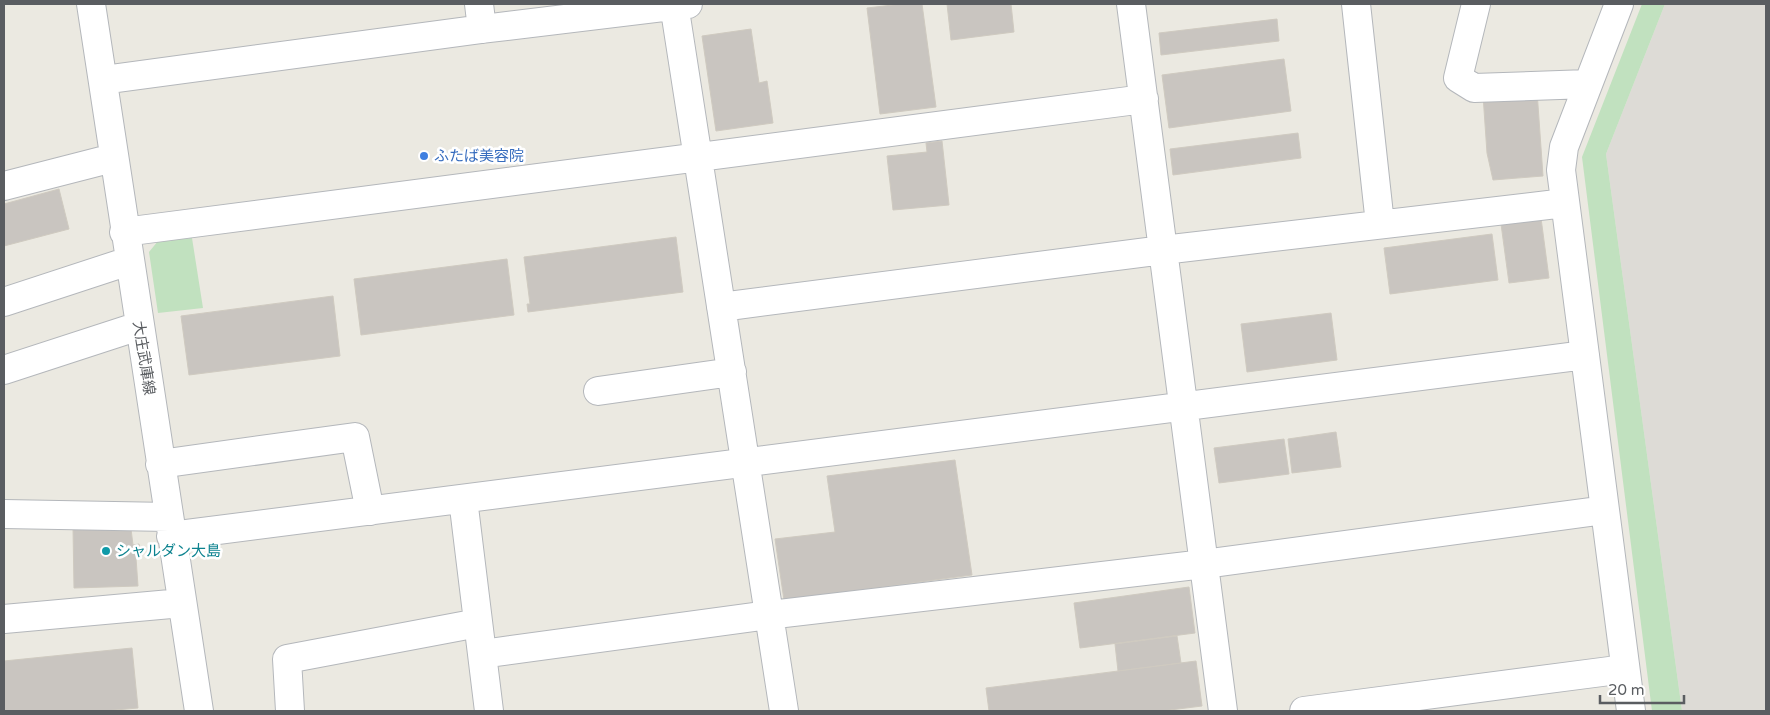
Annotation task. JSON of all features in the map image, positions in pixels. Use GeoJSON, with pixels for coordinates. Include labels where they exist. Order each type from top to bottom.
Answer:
{"type":"FeatureCollection","features":[{"type":"Feature","properties":{"kind":"street","name":"大庄武庫線"},"geometry":{"type":"LineString","coordinates":[[91,4],[103,80],[112,158],[199,711]]}},
{"type":"Feature","properties":{"kind":"street"},"geometry":{"type":"LineString","coordinates":[[103,80],[481,16],[679,4],[698,158],[784,711]]}},
{"type":"Feature","properties":{"kind":"street"},"geometry":{"type":"LineString","coordinates":[[1131,4],[1223,711]]}},
{"type":"Feature","properties":{"kind":"street"},"geometry":{"type":"LineString","coordinates":[[1356,4],[1380,224]]}},
{"type":"Feature","properties":{"kind":"street"},"geometry":{"type":"LineString","coordinates":[[1476,4],[1458,78],[1474,88],[1588,84]]}},
{"type":"Feature","properties":{"kind":"street"},"geometry":{"type":"LineString","coordinates":[[1619,4],[1564,147],[1562,170],[1631,711]]}},
{"type":"Feature","properties":{"kind":"street"},"geometry":{"type":"LineString","coordinates":[[124,232],[1144,99]]}},
{"type":"Feature","properties":{"kind":"street"},"geometry":{"type":"LineString","coordinates":[[4,186],[112,158]]}},
{"type":"Feature","properties":{"kind":"street"},"geometry":{"type":"LineString","coordinates":[[721,307],[1163,250],[1566,203]]}},
{"type":"Feature","properties":{"kind":"street"},"geometry":{"type":"LineString","coordinates":[[4,302],[128,261]]}},
{"type":"Feature","properties":{"kind":"street"},"geometry":{"type":"LineString","coordinates":[[4,370],[139,326]]}},
{"type":"Feature","properties":{"kind":"street"},"geometry":{"type":"LineString","coordinates":[[4,514],[170,527],[370,511],[1585,355]]}},
{"type":"Feature","properties":{"kind":"street"},"geometry":{"type":"LineString","coordinates":[[598,391],[732,372]]}},
{"type":"Feature","properties":{"kind":"street"},"geometry":{"type":"LineString","coordinates":[[160,464],[354,437],[370,511]]}},
{"type":"Feature","properties":{"kind":"street"},"geometry":{"type":"LineString","coordinates":[[463,499],[489,711]]}},
{"type":"Feature","properties":{"kind":"street"},"geometry":{"type":"LineString","coordinates":[[482,654],[769,615],[1204,564],[1605,510]]}},
{"type":"Feature","properties":{"kind":"street"},"geometry":{"type":"LineString","coordinates":[[4,619],[182,603]]}},
{"type":"Feature","properties":{"kind":"street"},"geometry":{"type":"LineString","coordinates":[[290,711],[287,659],[478,623]]}},
{"type":"Feature","properties":{"kind":"street"},"geometry":{"type":"LineString","coordinates":[[1304,711],[1625,669]]}},
{"type":"Feature","properties":{"kind":"shaded area"},"geometry":{"type":"Polygon","coordinates":[[[1665,4],[1766,4],[1766,711],[1682,711],[1606,154],[1665,4]]]}},
{"type":"Feature","properties":{"kind":"green space"},"geometry":{"type":"Polygon","coordinates":[[[1642,4],[1665,4],[1606,154],[1682,711],[1652,711],[1582,157],[1642,4]]]}},
{"type":"Feature","properties":{"kind":"green space"},"geometry":{"type":"Polygon","coordinates":[[[192,238],[203,308],[158,313],[149,252],[158,241],[192,238]]]}},
{"type":"Feature","properties":{"kind":"building"},"geometry":{"type":"Polygon","coordinates":[[[901,4],[922,4],[936,107],[880,114],[867,8],[901,4]]]}},
{"type":"Feature","properties":{"kind":"building"},"geometry":{"type":"Polygon","coordinates":[[[947,4],[1011,4],[1014,32],[951,40],[947,4]]]}},
{"type":"Feature","properties":{"kind":"building"},"geometry":{"type":"Polygon","coordinates":[[[1277,19],[1279,41],[1161,55],[1159,33],[1277,19]]]}},
{"type":"Feature","properties":{"kind":"building"},"geometry":{"type":"Polygon","coordinates":[[[751,29],[759,83],[767,81],[773,123],[716,131],[702,36],[751,29]]]}},
{"type":"Feature","properties":{"kind":"building"},"geometry":{"type":"Polygon","coordinates":[[[1284,59],[1291,111],[1169,128],[1162,75],[1284,59]]]}},
{"type":"Feature","properties":{"kind":"building"},"geometry":{"type":"Polygon","coordinates":[[[1537,91],[1543,176],[1493,180],[1487,153],[1483,95],[1537,91]]]}},
{"type":"Feature","properties":{"kind":"building"},"geometry":{"type":"Polygon","coordinates":[[[1298,133],[1301,158],[1173,175],[1170,149],[1298,133]]]}},
{"type":"Feature","properties":{"kind":"building"},"geometry":{"type":"Polygon","coordinates":[[[942,141],[949,205],[893,210],[887,156],[927,152],[926,143],[942,141]]]}},
{"type":"Feature","properties":{"kind":"building"},"geometry":{"type":"Polygon","coordinates":[[[59,189],[69,229],[4,246],[4,204],[59,189]]]}},
{"type":"Feature","properties":{"kind":"building"},"geometry":{"type":"Polygon","coordinates":[[[1541,218],[1549,278],[1509,283],[1501,224],[1541,218]]]}},
{"type":"Feature","properties":{"kind":"building"},"geometry":{"type":"Polygon","coordinates":[[[1492,234],[1498,280],[1390,294],[1384,248],[1492,234]]]}},
{"type":"Feature","properties":{"kind":"building"},"geometry":{"type":"Polygon","coordinates":[[[676,237],[683,292],[528,312],[527,304],[530,304],[524,257],[676,237]]]}},
{"type":"Feature","properties":{"kind":"building"},"geometry":{"type":"Polygon","coordinates":[[[507,259],[514,315],[361,335],[354,279],[507,259]]]}},
{"type":"Feature","properties":{"kind":"building"},"geometry":{"type":"Polygon","coordinates":[[[333,296],[340,356],[189,375],[181,316],[333,296]]]}},
{"type":"Feature","properties":{"kind":"building"},"geometry":{"type":"Polygon","coordinates":[[[1331,313],[1337,360],[1247,372],[1241,324],[1331,313]]]}},
{"type":"Feature","properties":{"kind":"building"},"geometry":{"type":"Polygon","coordinates":[[[1336,432],[1341,467],[1292,473],[1288,439],[1336,432]]]}},
{"type":"Feature","properties":{"kind":"building"},"geometry":{"type":"Polygon","coordinates":[[[1284,439],[1289,474],[1219,483],[1214,448],[1284,439]]]}},
{"type":"Feature","properties":{"kind":"building"},"geometry":{"type":"Polygon","coordinates":[[[955,460],[972,575],[784,600],[775,539],[835,532],[827,476],[955,460]]]}},
{"type":"Feature","properties":{"kind":"building","name":"シャルダン大島"},"geometry":{"type":"Polygon","coordinates":[[[73,528],[131,529],[133,545],[139,544],[141,557],[136,558],[138,586],[74,588],[73,528]]]}},
{"type":"Feature","properties":{"kind":"building"},"geometry":{"type":"Polygon","coordinates":[[[1189,587],[1195,633],[1080,648],[1074,603],[1189,587]]]}},
{"type":"Feature","properties":{"kind":"building"},"geometry":{"type":"Polygon","coordinates":[[[1177,636],[1181,663],[1118,671],[1115,644],[1177,636]]]}},
{"type":"Feature","properties":{"kind":"building"},"geometry":{"type":"Polygon","coordinates":[[[132,648],[138,708],[104,711],[4,711],[4,661],[132,648]]]}},
{"type":"Feature","properties":{"kind":"building"},"geometry":{"type":"Polygon","coordinates":[[[1196,661],[1202,706],[1162,711],[989,711],[986,688],[1196,661]]]}},
{"type":"Feature","properties":{"kind":"place","name":"ふたば美容院"},"geometry":{"type":"Point","coordinates":[424,156]}},
{"type":"Feature","properties":{"kind":"place","name":"シャルダン大島"},"geometry":{"type":"Point","coordinates":[106,551]}}]}
